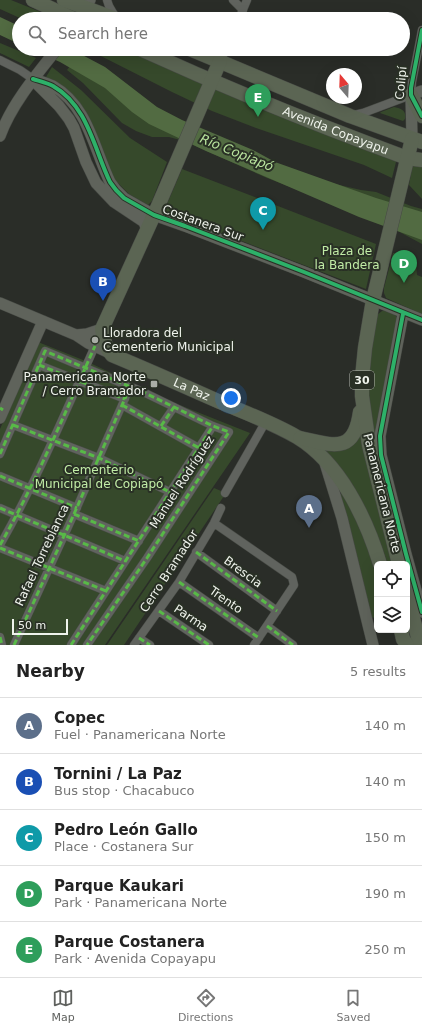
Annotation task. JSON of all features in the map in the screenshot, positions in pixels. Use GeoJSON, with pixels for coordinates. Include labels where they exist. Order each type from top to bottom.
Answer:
{"type":"FeatureCollection","features":[{"type":"Feature","properties":{"kind":"highway"},"geometry":{"type":"LineString","coordinates":[[33,0],[59,12]]}},
{"type":"Feature","properties":{"kind":"highway"},"geometry":{"type":"LineString","coordinates":[[64,0],[97,12]]}},
{"type":"Feature","properties":{"kind":"highway","name":"Avenida Copayapu"},"geometry":{"type":"LineString","coordinates":[[156,56],[282,111],[407,158],[422,160]]}},
{"type":"Feature","properties":{"kind":"highway"},"geometry":{"type":"LineString","coordinates":[[112,355],[105,344],[102,329],[154,215],[223,56]]}},
{"type":"Feature","properties":{"kind":"highway","name":"Avenida Copayapu"},"geometry":{"type":"LineString","coordinates":[[225,56],[350,116],[417,141]]}},
{"type":"Feature","properties":{"kind":"highway"},"geometry":{"type":"LineString","coordinates":[[417,93],[422,116]]}},
{"type":"Feature","properties":{"kind":"highway","name":"Panamericana Norte"},"geometry":{"type":"LineString","coordinates":[[402,559],[384,508],[369,445],[362,396],[365,348],[373,300],[407,158],[417,141]]}},
{"type":"Feature","properties":{"kind":"highway","name":"La Paz"},"geometry":{"type":"LineString","coordinates":[[112,355],[266,421],[298,438],[324,460]]}},
{"type":"Feature","properties":{"kind":"highway"},"geometry":{"type":"LineString","coordinates":[[298,438],[330,444],[344,444],[356,432],[362,396]]}},
{"type":"Feature","properties":{"kind":"highway","name":"Panamericana Norte"},"geometry":{"type":"LineString","coordinates":[[324,460],[347,489],[361,514],[379,561]]}},
{"type":"Feature","properties":{"kind":"highway"},"geometry":{"type":"LineString","coordinates":[[408,597],[420,645]]}},
{"type":"Feature","properties":{"kind":"highway"},"geometry":{"type":"LineString","coordinates":[[396,633],[399,645]]}},
{"type":"Feature","properties":{"kind":"highway"},"geometry":{"type":"LineString","coordinates":[[402,633],[403,639],[407,645]]}},
{"type":"Feature","properties":{"kind":"street"},"geometry":{"type":"LineString","coordinates":[[107,0],[112,12]]}},
{"type":"Feature","properties":{"kind":"street"},"geometry":{"type":"LineString","coordinates":[[233,0],[243,10],[247,0]]}},
{"type":"Feature","properties":{"kind":"street","name":"Colipí"},"geometry":{"type":"LineString","coordinates":[[417,141],[417,93],[413,78],[422,30]]}},
{"type":"Feature","properties":{"kind":"street"},"geometry":{"type":"LineString","coordinates":[[0,136],[8,119],[31,82],[51,56]]}},
{"type":"Feature","properties":{"kind":"street","name":"Costanera Sur"},"geometry":{"type":"LineString","coordinates":[[0,60],[20,70],[31,82],[59,106],[74,128],[86,162],[96,183],[114,202],[144,222],[147,230]]}},
{"type":"Feature","properties":{"kind":"street","name":"Costanera Sur"},"geometry":{"type":"LineString","coordinates":[[31,82],[52,86],[68,98],[87,123],[106,173],[116,190],[124,198],[154,215],[373,300],[403,314],[422,320]]}},
{"type":"Feature","properties":{"kind":"street"},"geometry":{"type":"LineString","coordinates":[[350,116],[363,113],[417,93]]}},
{"type":"Feature","properties":{"kind":"street","name":"La Paz"},"geometry":{"type":"LineString","coordinates":[[0,303],[76,335],[112,355]]}},
{"type":"Feature","properties":{"kind":"street","name":"Panamericana Norte"},"geometry":{"type":"LineString","coordinates":[[403,314],[380,436],[381,455],[402,559],[422,612]]}},
{"type":"Feature","properties":{"kind":"street"},"geometry":{"type":"LineString","coordinates":[[1,412],[43,321]]}},
{"type":"Feature","properties":{"kind":"street"},"geometry":{"type":"LineString","coordinates":[[76,335],[86,334],[102,329]]}},
{"type":"Feature","properties":{"kind":"street"},"geometry":{"type":"LineString","coordinates":[[95,346],[53,440],[0,547],[49,569],[106,591]]}},
{"type":"Feature","properties":{"kind":"street","name":"Manuel Rodríguez"},"geometry":{"type":"LineString","coordinates":[[0,454],[45,351],[130,387],[229,432],[147,558],[87,645]]}},
{"type":"Feature","properties":{"kind":"street"},"geometry":{"type":"LineString","coordinates":[[39,365],[80,381],[123,402],[199,448]]}},
{"type":"Feature","properties":{"kind":"street","name":"Rafael Torreblanca"},"geometry":{"type":"LineString","coordinates":[[14,645],[130,387]]}},
{"type":"Feature","properties":{"kind":"street"},"geometry":{"type":"LineString","coordinates":[[161,426],[174,408]]}},
{"type":"Feature","properties":{"kind":"street"},"geometry":{"type":"LineString","coordinates":[[225,493],[266,421]]}},
{"type":"Feature","properties":{"kind":"street"},"geometry":{"type":"LineString","coordinates":[[13,425],[99,458],[170,492]]}},
{"type":"Feature","properties":{"kind":"street"},"geometry":{"type":"LineString","coordinates":[[71,645],[213,426]]}},
{"type":"Feature","properties":{"kind":"street"},"geometry":{"type":"LineString","coordinates":[[324,460],[342,518],[373,645]]}},
{"type":"Feature","properties":{"kind":"street"},"geometry":{"type":"LineString","coordinates":[[0,476],[30,488],[139,541]]}},
{"type":"Feature","properties":{"kind":"street"},"geometry":{"type":"LineString","coordinates":[[0,508],[125,561]]}},
{"type":"Feature","properties":{"kind":"street","name":"Cerro Bramador"},"geometry":{"type":"LineString","coordinates":[[134,645],[179,582],[214,523],[221,508]]}},
{"type":"Feature","properties":{"kind":"street"},"geometry":{"type":"LineString","coordinates":[[214,523],[292,578],[294,585],[256,642]]}},
{"type":"Feature","properties":{"kind":"street","name":"Brescia"},"geometry":{"type":"LineString","coordinates":[[196,552],[277,611]]}},
{"type":"Feature","properties":{"kind":"street","name":"Trento"},"geometry":{"type":"LineString","coordinates":[[179,582],[256,642]]}},
{"type":"Feature","properties":{"kind":"street","name":"Parma"},"geometry":{"type":"LineString","coordinates":[[159,611],[209,645]]}},
{"type":"Feature","properties":{"kind":"street"},"geometry":{"type":"LineString","coordinates":[[267,626],[293,645]]}},
{"type":"Feature","properties":{"kind":"street"},"geometry":{"type":"LineString","coordinates":[[0,637],[2,645]]}},
{"type":"Feature","properties":{"kind":"street"},"geometry":{"type":"LineString","coordinates":[[139,638],[150,645]]}},
{"type":"Feature","properties":{"kind":"green space"},"geometry":{"type":"Polygon","coordinates":[[[0,0],[11,0],[41,12],[12,12],[12,14],[0,9],[0,0]]]}},
{"type":"Feature","properties":{"kind":"green space"},"geometry":{"type":"Polygon","coordinates":[[[0,43],[12,48],[12,56],[31,56],[36,58],[29,67],[0,53],[0,43]]]}},
{"type":"Feature","properties":{"kind":"green space"},"geometry":{"type":"Polygon","coordinates":[[[78,56],[82,56],[156,115],[259,157],[335,184],[376,192],[422,209],[422,244],[381,222],[267,178],[184,141],[169,137],[152,137],[136,131],[122,123],[83,83],[67,70],[78,56]]]}},
{"type":"Feature","properties":{"kind":"green space"},"geometry":{"type":"Polygon","coordinates":[[[101,56],[143,56],[215,88],[397,158],[392,178],[364,165],[256,128],[212,111],[101,56]]]}},
{"type":"Feature","properties":{"kind":"green space"},"geometry":{"type":"Polygon","coordinates":[[[52,67],[81,90],[130,138],[167,162],[152,201],[148,205],[129,194],[115,180],[66,91],[46,77],[52,67]]]}},
{"type":"Feature","properties":{"kind":"green space"},"geometry":{"type":"Polygon","coordinates":[[[394,107],[401,109],[404,112],[405,119],[403,121],[380,113],[394,107]]]}},
{"type":"Feature","properties":{"kind":"green space"},"geometry":{"type":"Polygon","coordinates":[[[413,162],[422,163],[422,199],[409,185],[413,162]]]}},
{"type":"Feature","properties":{"kind":"green space","name":"Plaza de la Bandera"},"geometry":{"type":"Polygon","coordinates":[[[182,169],[376,244],[366,289],[164,211],[182,169]]]}},
{"type":"Feature","properties":{"kind":"green space"},"geometry":{"type":"Polygon","coordinates":[[[393,253],[402,254],[403,262],[416,263],[417,275],[422,277],[422,314],[386,298],[384,288],[393,253]]]}},
{"type":"Feature","properties":{"kind":"green space"},"geometry":{"type":"Polygon","coordinates":[[[387,310],[396,316],[397,320],[376,452],[366,378],[377,315],[382,311],[387,310]]]}},
{"type":"Feature","properties":{"kind":"green space","name":"Cementerio Municipal de Copiapó"},"geometry":{"type":"Polygon","coordinates":[[[38,342],[88,362],[172,402],[250,433],[105,645],[0,645],[0,429],[38,342]]]}},
{"type":"Feature","properties":{"kind":"green space"},"geometry":{"type":"Polygon","coordinates":[[[361,429],[392,561],[387,561],[372,522],[316,448],[332,451],[361,429]]]}},
{"type":"Feature","properties":{"kind":"green space"},"geometry":{"type":"Polygon","coordinates":[[[214,488],[226,493],[124,645],[107,645],[214,488]]]}},
{"type":"Feature","properties":{"kind":"green space"},"geometry":{"type":"Polygon","coordinates":[[[343,493],[354,512],[374,569],[374,618],[371,618],[340,495],[343,493]]]}},
{"type":"Feature","properties":{"kind":"water"},"geometry":{"type":"Polygon","coordinates":[[[0,17],[12,23],[12,41],[0,35],[0,17]]]}},
{"type":"Feature","properties":{"kind":"water","name":"Río Copiapó"},"geometry":{"type":"Polygon","coordinates":[[[47,56],[84,56],[105,67],[157,107],[182,120],[253,150],[275,162],[376,198],[422,212],[422,240],[359,217],[206,151],[149,124],[132,112],[105,88],[47,56]]]}},
{"type":"Feature","properties":{"kind":"marked path"},"geometry":{"type":"LineString","coordinates":[[0,545],[38,472],[95,346]]}},
{"type":"Feature","properties":{"kind":"marked path"},"geometry":{"type":"LineString","coordinates":[[0,454],[45,351],[143,392],[213,426],[229,432],[147,558],[87,645]]}},
{"type":"Feature","properties":{"kind":"marked path"},"geometry":{"type":"LineString","coordinates":[[39,365],[125,399]]}},
{"type":"Feature","properties":{"kind":"marked path"},"geometry":{"type":"LineString","coordinates":[[14,645],[130,387]]}},
{"type":"Feature","properties":{"kind":"marked path"},"geometry":{"type":"LineString","coordinates":[[122,405],[199,448]]}},
{"type":"Feature","properties":{"kind":"marked path"},"geometry":{"type":"LineString","coordinates":[[161,426],[174,407]]}},
{"type":"Feature","properties":{"kind":"marked path"},"geometry":{"type":"LineString","coordinates":[[13,425],[99,458],[170,492]]}},
{"type":"Feature","properties":{"kind":"marked path"},"geometry":{"type":"LineString","coordinates":[[71,645],[213,426]]}},
{"type":"Feature","properties":{"kind":"marked path"},"geometry":{"type":"LineString","coordinates":[[0,476],[77,508]]}},
{"type":"Feature","properties":{"kind":"marked path"},"geometry":{"type":"LineString","coordinates":[[0,508],[125,561]]}},
{"type":"Feature","properties":{"kind":"marked path"},"geometry":{"type":"LineString","coordinates":[[74,514],[139,541]]}},
{"type":"Feature","properties":{"kind":"marked path"},"geometry":{"type":"LineString","coordinates":[[0,548],[106,591]]}},
{"type":"Feature","properties":{"kind":"marked path"},"geometry":{"type":"LineString","coordinates":[[196,552],[277,611]]}},
{"type":"Feature","properties":{"kind":"marked path"},"geometry":{"type":"LineString","coordinates":[[179,582],[259,638]]}},
{"type":"Feature","properties":{"kind":"marked path"},"geometry":{"type":"LineString","coordinates":[[159,611],[209,645]]}},
{"type":"Feature","properties":{"kind":"marked path"},"geometry":{"type":"LineString","coordinates":[[267,626],[293,645]]}},
{"type":"Feature","properties":{"kind":"marked path"},"geometry":{"type":"LineString","coordinates":[[0,637],[2,645]]}},
{"type":"Feature","properties":{"kind":"marked path"},"geometry":{"type":"LineString","coordinates":[[139,638],[150,645]]}},
{"type":"Feature","properties":{"kind":"cycle path"},"geometry":{"type":"LineString","coordinates":[[422,30],[411,88],[411,95],[422,116]]}},
{"type":"Feature","properties":{"kind":"cycle path"},"geometry":{"type":"LineString","coordinates":[[33,79],[53,86],[65,95],[74,105],[89,129],[110,182],[124,198],[154,215],[304,272],[422,320]]}},
{"type":"Feature","properties":{"kind":"cycle path"},"geometry":{"type":"LineString","coordinates":[[403,314],[380,436],[381,455],[422,612]]}},
{"type":"Feature","properties":{"kind":"place","name":"Parque Costanera"},"geometry":{"type":"Point","coordinates":[258,117]}},
{"type":"Feature","properties":{"kind":"place","name":"Pedro León Gallo"},"geometry":{"type":"Point","coordinates":[263,230]}},
{"type":"Feature","properties":{"kind":"place","name":"Parque Kaukari"},"geometry":{"type":"Point","coordinates":[404,283]}},
{"type":"Feature","properties":{"kind":"place","name":"Tornini / La Paz"},"geometry":{"type":"Point","coordinates":[103,301]}},
{"type":"Feature","properties":{"kind":"place","name":"Lloradora del Cementerio Municipal"},"geometry":{"type":"Point","coordinates":[95,340]}},
{"type":"Feature","properties":{"kind":"place","name":"Panamericana Norte / Cerro Bramador"},"geometry":{"type":"Point","coordinates":[154,384]}},
{"type":"Feature","properties":{"kind":"place","name":"Copec"},"geometry":{"type":"Point","coordinates":[309,528]}}]}
